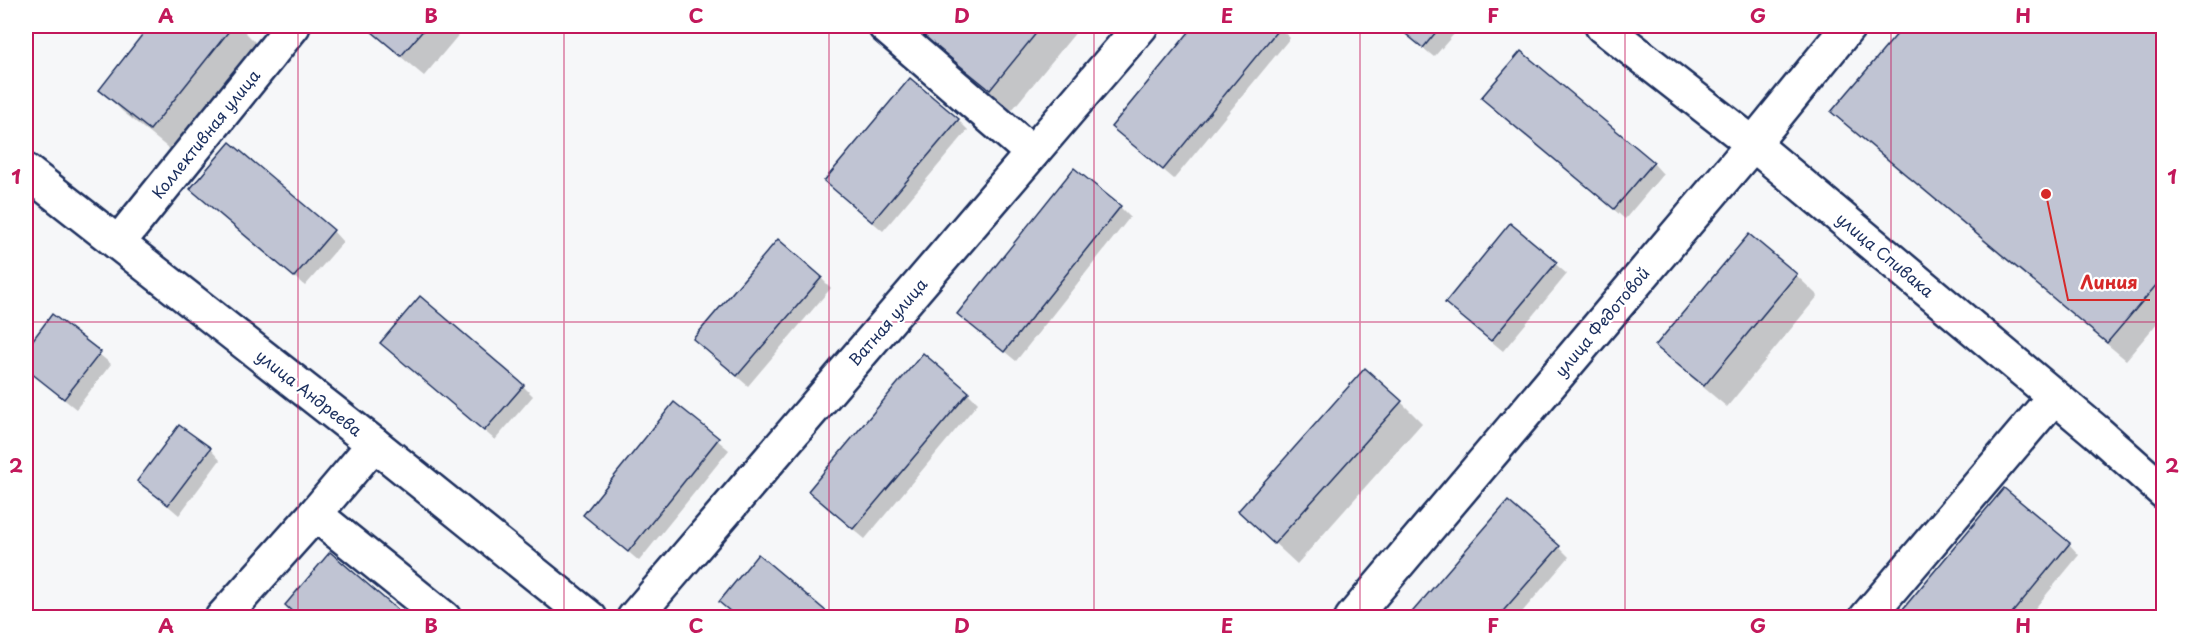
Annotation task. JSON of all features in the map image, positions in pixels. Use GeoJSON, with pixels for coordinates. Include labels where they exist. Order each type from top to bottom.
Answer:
{"type":"FeatureCollection","features":[{"type":"Feature","properties":{"kind":"street","name":"Коллективная улица"},"geometry":{"type":"LineString","coordinates":[[118,243],[293,26]]}},
{"type":"Feature","properties":{"kind":"street"},"geometry":{"type":"LineString","coordinates":[[885,26],[1032,153]]}},
{"type":"Feature","properties":{"kind":"street","name":"Ватная улица"},"geometry":{"type":"LineString","coordinates":[[634,618],[1141,26]]}},
{"type":"Feature","properties":{"kind":"street","name":"улица Спивака"},"geometry":{"type":"LineString","coordinates":[[1602,26],[1753,144],[2054,397],[2163,492]]}},
{"type":"Feature","properties":{"kind":"street","name":"улица Федотовой"},"geometry":{"type":"LineString","coordinates":[[1352,618],[1850,26]]}},
{"type":"Feature","properties":{"kind":"street","name":"улица Андреева"},"geometry":{"type":"LineString","coordinates":[[26,171],[374,444],[590,618]]}},
{"type":"Feature","properties":{"kind":"street"},"geometry":{"type":"LineString","coordinates":[[1866,618],[2054,397]]}},
{"type":"Feature","properties":{"kind":"street"},"geometry":{"type":"LineString","coordinates":[[222,618],[374,444]]}},
{"type":"Feature","properties":{"kind":"street"},"geometry":{"type":"LineString","coordinates":[[315,514],[444,618]]}},
{"type":"Feature","properties":{"kind":"building"},"geometry":{"type":"Polygon","coordinates":[[[149,26],[233,26],[150,130],[99,90],[149,26]]]}},
{"type":"Feature","properties":{"kind":"building"},"geometry":{"type":"Polygon","coordinates":[[[365,26],[427,26],[401,56],[365,26]]]}},
{"type":"Feature","properties":{"kind":"building"},"geometry":{"type":"Polygon","coordinates":[[[911,26],[1042,26],[990,90],[911,26]]]}},
{"type":"Feature","properties":{"kind":"building"},"geometry":{"type":"Polygon","coordinates":[[[1194,26],[1281,26],[1163,170],[1111,127],[1194,26]]]}},
{"type":"Feature","properties":{"kind":"building"},"geometry":{"type":"Polygon","coordinates":[[[1396,26],[1441,26],[1423,48],[1396,26]]]}},
{"type":"Feature","properties":{"kind":"building"},"geometry":{"type":"Polygon","coordinates":[[[1904,26],[2164,26],[2164,276],[2107,343],[1831,112],[1904,26]]]}},
{"type":"Feature","properties":{"kind":"building"},"geometry":{"type":"Polygon","coordinates":[[[1521,51],[1654,162],[1614,209],[1481,98],[1521,51]]]}},
{"type":"Feature","properties":{"kind":"building"},"geometry":{"type":"Polygon","coordinates":[[[910,78],[959,119],[872,222],[824,181],[910,78]]]}},
{"type":"Feature","properties":{"kind":"building"},"geometry":{"type":"Polygon","coordinates":[[[230,142],[334,230],[294,277],[190,189],[230,142]]]}},
{"type":"Feature","properties":{"kind":"building"},"geometry":{"type":"Polygon","coordinates":[[[1074,168],[1121,206],[1004,352],[957,314],[1074,168]]]}},
{"type":"Feature","properties":{"kind":"building"},"geometry":{"type":"Polygon","coordinates":[[[1510,223],[1557,262],[1491,341],[1445,303],[1510,223]]]}},
{"type":"Feature","properties":{"kind":"building"},"geometry":{"type":"Polygon","coordinates":[[[1749,234],[1797,274],[1704,386],[1655,346],[1749,234]]]}},
{"type":"Feature","properties":{"kind":"building"},"geometry":{"type":"Polygon","coordinates":[[[778,239],[822,277],[737,376],[693,339],[778,239]]]}},
{"type":"Feature","properties":{"kind":"building"},"geometry":{"type":"Polygon","coordinates":[[[420,296],[524,385],[484,431],[380,343],[420,296]]]}},
{"type":"Feature","properties":{"kind":"building"},"geometry":{"type":"Polygon","coordinates":[[[52,314],[101,352],[64,399],[26,369],[26,349],[52,314]]]}},
{"type":"Feature","properties":{"kind":"building"},"geometry":{"type":"Polygon","coordinates":[[[923,353],[969,392],[853,529],[808,491],[923,353]]]}},
{"type":"Feature","properties":{"kind":"building"},"geometry":{"type":"Polygon","coordinates":[[[1365,368],[1402,401],[1274,544],[1238,511],[1365,368]]]}},
{"type":"Feature","properties":{"kind":"building"},"geometry":{"type":"Polygon","coordinates":[[[674,402],[719,438],[628,552],[583,515],[674,402]]]}},
{"type":"Feature","properties":{"kind":"building"},"geometry":{"type":"Polygon","coordinates":[[[179,425],[211,448],[168,505],[137,481],[179,425]]]}},
{"type":"Feature","properties":{"kind":"building"},"geometry":{"type":"Polygon","coordinates":[[[2004,488],[2070,543],[2008,618],[1911,618],[1902,610],[2004,488]]]}},
{"type":"Feature","properties":{"kind":"building"},"geometry":{"type":"Polygon","coordinates":[[[1508,501],[1560,546],[1497,618],[1407,618],[1508,501]]]}},
{"type":"Feature","properties":{"kind":"building"},"geometry":{"type":"Polygon","coordinates":[[[330,552],[407,618],[299,618],[285,605],[330,552]]]}},
{"type":"Feature","properties":{"kind":"building"},"geometry":{"type":"Polygon","coordinates":[[[758,554],[834,618],[738,618],[719,602],[758,554]]]}},
{"type":"Feature","properties":{"kind":"place","name":"Линия"},"geometry":{"type":"Point","coordinates":[2046,194]}}]}
